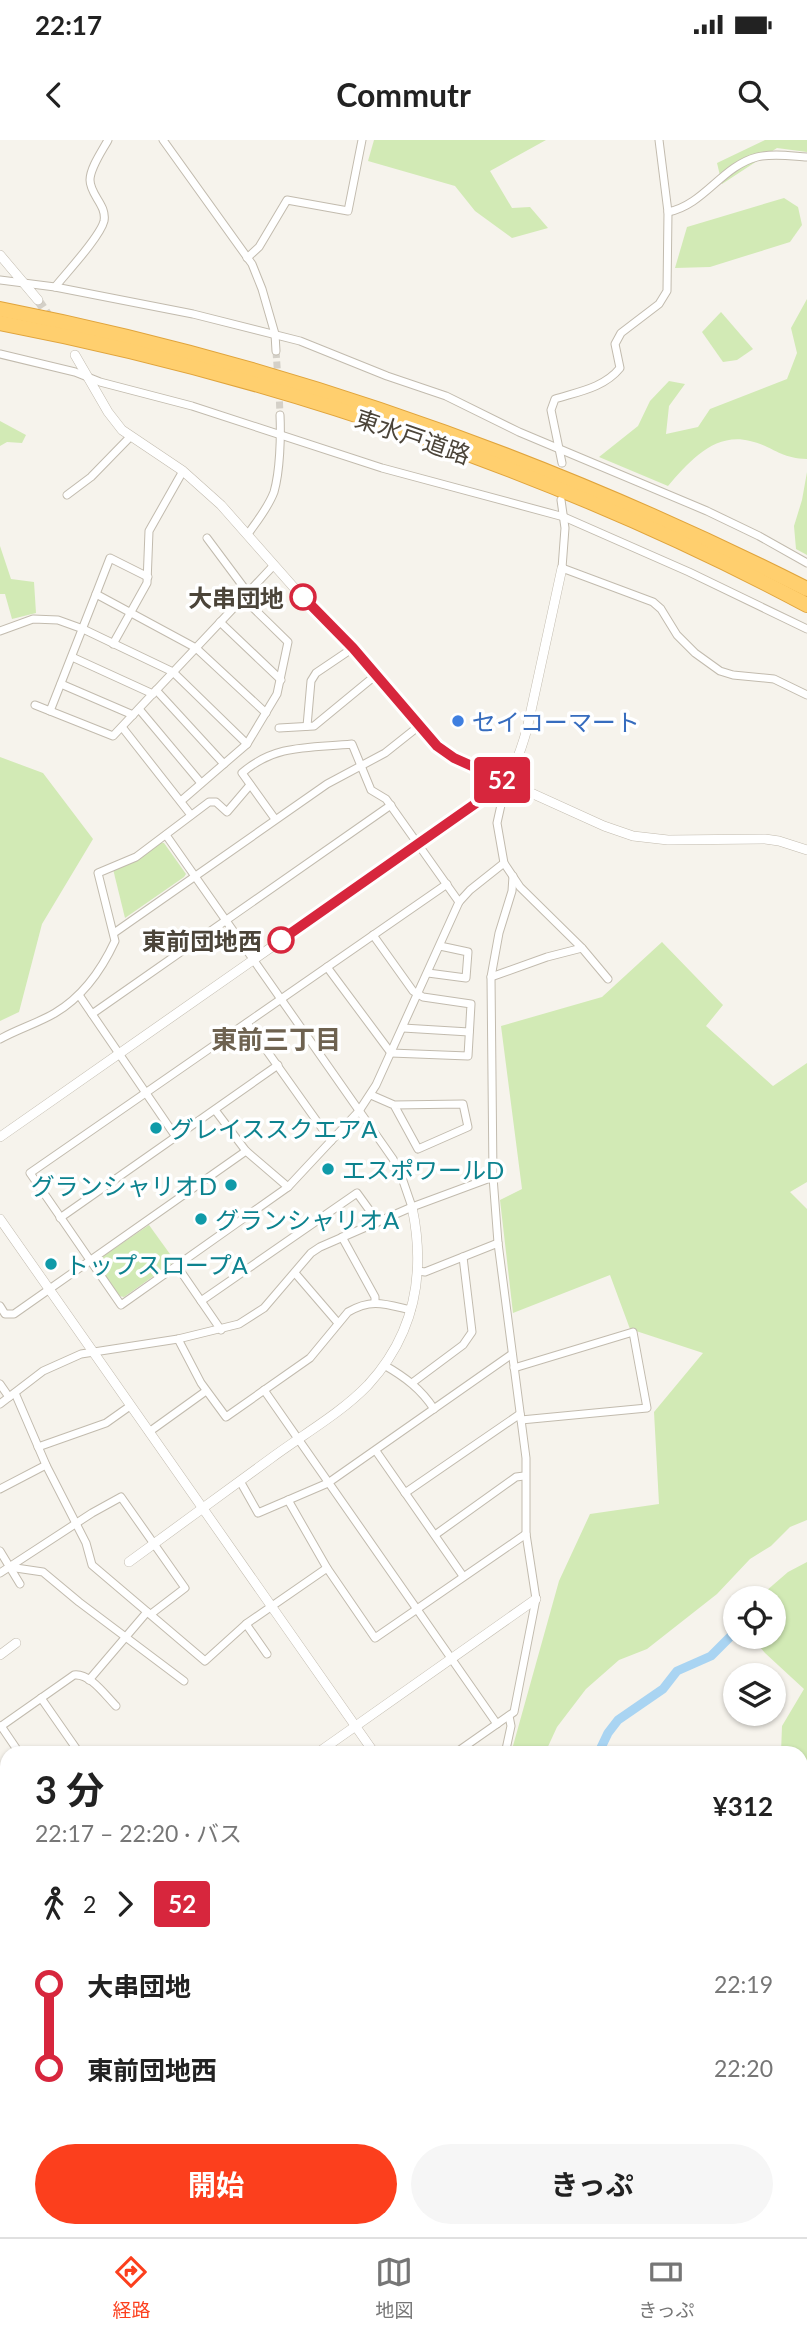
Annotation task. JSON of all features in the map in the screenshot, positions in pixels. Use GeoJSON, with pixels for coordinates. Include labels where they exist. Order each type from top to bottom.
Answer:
{"type":"FeatureCollection","features":[{"type":"Feature","properties":{"kind":"highway","name":"東水戸道路"},"geometry":{"type":"LineString","coordinates":[[0,309],[206,357],[371,406],[566,478],[657,517],[807,589]]}},
{"type":"Feature","properties":{"kind":"highway","name":"東水戸道路"},"geometry":{"type":"LineString","coordinates":[[0,323],[189,367],[272,390],[405,433],[503,468],[586,502],[662,535],[807,605]]}},
{"type":"Feature","properties":{"kind":"street"},"geometry":{"type":"LineString","coordinates":[[55,287],[98,233],[104,221],[104,210],[90,185],[90,177],[108,140]]}},
{"type":"Feature","properties":{"kind":"street"},"geometry":{"type":"LineString","coordinates":[[163,140],[247,258],[262,289],[275,334],[276,351]]}},
{"type":"Feature","properties":{"kind":"street"},"geometry":{"type":"LineString","coordinates":[[247,258],[259,247],[287,200],[348,211],[362,140]]}},
{"type":"Feature","properties":{"kind":"street"},"geometry":{"type":"LineString","coordinates":[[562,463],[551,410],[555,399],[596,386],[614,376],[620,368],[615,344],[621,333],[665,297],[667,291],[668,212],[661,140]]}},
{"type":"Feature","properties":{"kind":"street"},"geometry":{"type":"LineString","coordinates":[[668,212],[688,205],[718,179],[759,156],[807,157]]}},
{"type":"Feature","properties":{"kind":"street"},"geometry":{"type":"LineString","coordinates":[[0,255],[38,300]]}},
{"type":"Feature","properties":{"kind":"street"},"geometry":{"type":"LineString","coordinates":[[0,280],[55,287],[194,314],[300,341],[446,396],[519,432],[707,511],[807,563]]}},
{"type":"Feature","properties":{"kind":"street"},"geometry":{"type":"LineString","coordinates":[[0,354],[75,372],[88,378],[192,406],[382,468],[564,517],[807,629]]}},
{"type":"Feature","properties":{"kind":"street"},"geometry":{"type":"LineString","coordinates":[[75,355],[116,423],[183,471],[215,498],[320,617],[353,648],[437,746],[454,758],[604,826],[633,836],[668,840],[765,839],[807,850]]}},
{"type":"Feature","properties":{"kind":"street"},"geometry":{"type":"LineString","coordinates":[[248,534],[266,508],[274,490],[281,434],[280,415]]}},
{"type":"Feature","properties":{"kind":"street"},"geometry":{"type":"LineString","coordinates":[[67,495],[86,482],[131,436]]}},
{"type":"Feature","properties":{"kind":"street"},"geometry":{"type":"LineString","coordinates":[[113,644],[148,577],[149,531],[183,471]]}},
{"type":"Feature","properties":{"kind":"street"},"geometry":{"type":"LineString","coordinates":[[0,1137],[419,845],[482,799],[503,780],[519,755],[527,729],[562,568],[564,517],[561,500]]}},
{"type":"Feature","properties":{"kind":"street"},"geometry":{"type":"LineString","coordinates":[[181,801],[247,744],[277,694],[288,642],[245,596],[206,538]]}},
{"type":"Feature","properties":{"kind":"street"},"geometry":{"type":"LineString","coordinates":[[50,711],[110,558],[148,577]]}},
{"type":"Feature","properties":{"kind":"street"},"geometry":{"type":"LineString","coordinates":[[36,705],[113,736],[274,565]]}},
{"type":"Feature","properties":{"kind":"street"},"geometry":{"type":"LineString","coordinates":[[562,568],[653,602],[677,635],[695,653],[720,671],[774,680],[807,695]]}},
{"type":"Feature","properties":{"kind":"street"},"geometry":{"type":"LineString","coordinates":[[96,594],[196,648],[266,713]]}},
{"type":"Feature","properties":{"kind":"street"},"geometry":{"type":"LineString","coordinates":[[0,631],[33,619],[58,620],[83,629],[173,672],[247,744]]}},
{"type":"Feature","properties":{"kind":"street"},"geometry":{"type":"LineString","coordinates":[[220,622],[281,680]]}},
{"type":"Feature","properties":{"kind":"street"},"geometry":{"type":"LineString","coordinates":[[307,726],[311,681],[316,673],[353,648]]}},
{"type":"Feature","properties":{"kind":"street"},"geometry":{"type":"LineString","coordinates":[[72,657],[155,692],[224,764]]}},
{"type":"Feature","properties":{"kind":"street"},"geometry":{"type":"LineString","coordinates":[[279,728],[314,726],[376,675]]}},
{"type":"Feature","properties":{"kind":"street"},"geometry":{"type":"LineString","coordinates":[[61,684],[135,712],[201,783]]}},
{"type":"Feature","properties":{"kind":"street"},"geometry":{"type":"LineString","coordinates":[[114,933],[275,819],[327,784],[385,753],[419,726]]}},
{"type":"Feature","properties":{"kind":"street"},"geometry":{"type":"LineString","coordinates":[[122,727],[191,815]]}},
{"type":"Feature","properties":{"kind":"street"},"geometry":{"type":"LineString","coordinates":[[275,819],[242,773],[256,761],[271,754],[352,744],[371,790],[391,805],[459,902]]}},
{"type":"Feature","properties":{"kind":"street"},"geometry":{"type":"LineString","coordinates":[[0,1038],[54,1014],[79,995],[106,960],[115,941],[98,873],[136,857],[209,802],[216,802],[227,812],[250,785]]}},
{"type":"Feature","properties":{"kind":"street"},"geometry":{"type":"LineString","coordinates":[[92,1014],[391,805]]}},
{"type":"Feature","properties":{"kind":"street"},"geometry":{"type":"LineString","coordinates":[[501,805],[497,822],[504,863],[520,887],[582,948],[608,979]]}},
{"type":"Feature","properties":{"kind":"street"},"geometry":{"type":"LineString","coordinates":[[129,1562],[368,1385],[384,1365],[403,1332],[411,1310],[418,1272],[417,1231],[412,1207],[393,1159],[166,835]]}},
{"type":"Feature","properties":{"kind":"street"},"geometry":{"type":"LineString","coordinates":[[447,884],[30,1173],[121,1305],[288,1187],[359,1111],[371,1095],[391,1054],[459,902],[504,863]]}},
{"type":"Feature","properties":{"kind":"street"},"geometry":{"type":"LineString","coordinates":[[465,1746],[514,1712],[536,1599],[526,1534],[526,1458],[498,1243],[493,1177],[491,977],[499,933],[512,891],[513,876]]}},
{"type":"Feature","properties":{"kind":"street"},"geometry":{"type":"LineString","coordinates":[[373,935],[413,991],[423,997],[471,1003],[468,1056],[391,1054]]}},
{"type":"Feature","properties":{"kind":"street"},"geometry":{"type":"LineString","coordinates":[[428,973],[466,978],[468,952],[440,946]]}},
{"type":"Feature","properties":{"kind":"street"},"geometry":{"type":"LineString","coordinates":[[491,977],[582,948]]}},
{"type":"Feature","properties":{"kind":"street"},"geometry":{"type":"LineString","coordinates":[[327,967],[391,1054]]}},
{"type":"Feature","properties":{"kind":"street"},"geometry":{"type":"LineString","coordinates":[[79,995],[176,1136]]}},
{"type":"Feature","properties":{"kind":"street"},"geometry":{"type":"LineString","coordinates":[[247,1023],[331,1141]]}},
{"type":"Feature","properties":{"kind":"street"},"geometry":{"type":"LineString","coordinates":[[403,1028],[469,1032]]}},
{"type":"Feature","properties":{"kind":"street"},"geometry":{"type":"LineString","coordinates":[[61,1218],[278,1065]]}},
{"type":"Feature","properties":{"kind":"street"},"geometry":{"type":"LineString","coordinates":[[371,1095],[394,1105],[463,1104],[468,1127],[418,1149],[394,1105]]}},
{"type":"Feature","properties":{"kind":"street"},"geometry":{"type":"LineString","coordinates":[[215,1110],[246,1151],[288,1187]]}},
{"type":"Feature","properties":{"kind":"street"},"geometry":{"type":"LineString","coordinates":[[0,1306],[5,1314],[14,1314],[246,1151]]}},
{"type":"Feature","properties":{"kind":"street"},"geometry":{"type":"LineString","coordinates":[[0,1404],[43,1371],[92,1351],[178,1339],[239,1324],[264,1308],[311,1253],[412,1207],[493,1177]]}},
{"type":"Feature","properties":{"kind":"street"},"geometry":{"type":"LineString","coordinates":[[201,1301],[358,1193],[378,1222]]}},
{"type":"Feature","properties":{"kind":"street"},"geometry":{"type":"LineString","coordinates":[[0,1219],[369,1746]]}},
{"type":"Feature","properties":{"kind":"street"},"geometry":{"type":"LineString","coordinates":[[342,1237],[375,1297],[375,1302]]}},
{"type":"Feature","properties":{"kind":"street"},"geometry":{"type":"LineString","coordinates":[[418,1272],[425,1272],[498,1243]]}},
{"type":"Feature","properties":{"kind":"street"},"geometry":{"type":"LineString","coordinates":[[412,1383],[463,1345],[472,1332],[463,1258]]}},
{"type":"Feature","properties":{"kind":"street"},"geometry":{"type":"LineString","coordinates":[[177,1266],[220,1329]]}},
{"type":"Feature","properties":{"kind":"street"},"geometry":{"type":"LineString","coordinates":[[295,1273],[338,1323]]}},
{"type":"Feature","properties":{"kind":"street"},"geometry":{"type":"LineString","coordinates":[[178,1339],[206,1391],[226,1417],[310,1357],[348,1312],[363,1304],[375,1302],[411,1310]]}},
{"type":"Feature","properties":{"kind":"street"},"geometry":{"type":"LineString","coordinates":[[405,1493],[521,1417],[647,1408],[633,1332],[514,1368]]}},
{"type":"Feature","properties":{"kind":"street"},"geometry":{"type":"LineString","coordinates":[[240,1481],[258,1513],[328,1483],[512,1354]]}},
{"type":"Feature","properties":{"kind":"street"},"geometry":{"type":"LineString","coordinates":[[384,1365],[412,1383],[426,1396],[434,1409]]}},
{"type":"Feature","properties":{"kind":"street"},"geometry":{"type":"LineString","coordinates":[[0,1384],[12,1395],[86,1543],[92,1565],[205,1661],[246,1624],[327,1568]]}},
{"type":"Feature","properties":{"kind":"street"},"geometry":{"type":"LineString","coordinates":[[264,1390],[496,1724]]}},
{"type":"Feature","properties":{"kind":"street"},"geometry":{"type":"LineString","coordinates":[[149,1432],[206,1391]]}},
{"type":"Feature","properties":{"kind":"street"},"geometry":{"type":"LineString","coordinates":[[38,1447],[106,1423],[130,1406]]}},
{"type":"Feature","properties":{"kind":"street"},"geometry":{"type":"LineString","coordinates":[[376,1451],[463,1576]]}},
{"type":"Feature","properties":{"kind":"street"},"geometry":{"type":"LineString","coordinates":[[0,1489],[46,1465]]}},
{"type":"Feature","properties":{"kind":"street"},"geometry":{"type":"LineString","coordinates":[[435,1535],[516,1478],[524,1476]]}},
{"type":"Feature","properties":{"kind":"street"},"geometry":{"type":"LineString","coordinates":[[0,1573],[121,1497],[185,1588],[149,1613],[89,1679]]}},
{"type":"Feature","properties":{"kind":"street"},"geometry":{"type":"LineString","coordinates":[[288,1500],[327,1568],[376,1638],[526,1534]]}},
{"type":"Feature","properties":{"kind":"street"},"geometry":{"type":"LineString","coordinates":[[0,1551],[20,1584]]}},
{"type":"Feature","properties":{"kind":"street"},"geometry":{"type":"LineString","coordinates":[[8,1567],[43,1572],[184,1681]]}},
{"type":"Feature","properties":{"kind":"street"},"geometry":{"type":"LineString","coordinates":[[327,1746],[536,1599]]}},
{"type":"Feature","properties":{"kind":"street"},"geometry":{"type":"LineString","coordinates":[[246,1624],[267,1654]]}},
{"type":"Feature","properties":{"kind":"street"},"geometry":{"type":"LineString","coordinates":[[0,1655],[16,1643]]}},
{"type":"Feature","properties":{"kind":"street"},"geometry":{"type":"LineString","coordinates":[[15,1746],[1,1726],[74,1675],[81,1674],[89,1679],[116,1706]]}},
{"type":"Feature","properties":{"kind":"street"},"geometry":{"type":"LineString","coordinates":[[41,1698],[74,1746]]}},
{"type":"Feature","properties":{"kind":"street"},"geometry":{"type":"LineString","coordinates":[[507,1746],[511,1726],[509,1716]]}},
{"type":"Feature","properties":{"kind":"green space"},"geometry":{"type":"Polygon","coordinates":[[[374,140],[546,140],[490,171],[512,208],[530,207],[548,228],[512,238],[475,211],[455,186],[368,161],[374,140]]]}},
{"type":"Feature","properties":{"kind":"green space"},"geometry":{"type":"Polygon","coordinates":[[[765,140],[807,140],[807,152],[777,148],[722,184],[717,163],[765,140]]]}},
{"type":"Feature","properties":{"kind":"green space"},"geometry":{"type":"Polygon","coordinates":[[[784,198],[798,207],[802,225],[790,242],[710,267],[675,268],[687,227],[784,198]]]}},
{"type":"Feature","properties":{"kind":"green space"},"geometry":{"type":"Polygon","coordinates":[[[807,299],[807,459],[783,454],[750,441],[725,441],[703,451],[668,486],[599,457],[638,426],[650,401],[669,381],[685,384],[669,406],[666,434],[698,427],[710,409],[787,379],[797,353],[791,328],[807,299]]]}},
{"type":"Feature","properties":{"kind":"green space"},"geometry":{"type":"Polygon","coordinates":[[[721,312],[753,349],[737,360],[723,362],[702,332],[721,312]]]}},
{"type":"Feature","properties":{"kind":"green space"},"geometry":{"type":"Polygon","coordinates":[[[0,421],[26,435],[22,443],[7,442],[0,446],[0,421]]]}},
{"type":"Feature","properties":{"kind":"green space"},"geometry":{"type":"Polygon","coordinates":[[[807,472],[807,555],[796,549],[794,526],[807,472]]]}},
{"type":"Feature","properties":{"kind":"green space"},"geometry":{"type":"Polygon","coordinates":[[[0,546],[11,579],[34,582],[36,613],[12,619],[5,594],[0,594],[0,546]]]}},
{"type":"Feature","properties":{"kind":"green space"},"geometry":{"type":"Polygon","coordinates":[[[0,757],[43,773],[93,839],[42,924],[19,1012],[0,1021],[0,757]]]}},
{"type":"Feature","properties":{"kind":"green space"},"geometry":{"type":"Polygon","coordinates":[[[159,843],[164,843],[186,874],[125,918],[113,869],[159,843]]]}},
{"type":"Feature","properties":{"kind":"green space"},"geometry":{"type":"Polygon","coordinates":[[[662,942],[723,1005],[706,1026],[773,1086],[807,1063],[807,1182],[790,1192],[807,1209],[807,1520],[790,1527],[771,1546],[750,1559],[717,1594],[647,1649],[619,1660],[586,1689],[557,1727],[548,1746],[513,1746],[559,1581],[590,1514],[659,1504],[654,1412],[703,1353],[630,1329],[610,1275],[513,1313],[500,1200],[522,1189],[501,1026],[602,997],[662,942]]]}},
{"type":"Feature","properties":{"kind":"green space"},"geometry":{"type":"Polygon","coordinates":[[[149,1225],[175,1261],[124,1297],[119,1296],[97,1264],[99,1259],[149,1225]]]}},
{"type":"Feature","properties":{"kind":"green space"},"geometry":{"type":"Polygon","coordinates":[[[807,1562],[807,1746],[781,1746],[782,1726],[786,1726],[786,1719],[804,1689],[786,1672],[786,1663],[776,1663],[761,1649],[786,1649],[786,1586],[772,1586],[788,1572],[807,1562]]]}},
{"type":"Feature","properties":{"kind":"waterway"},"geometry":{"type":"LineString","coordinates":[[602,1746],[618,1720],[663,1689],[677,1671],[711,1656],[723,1644]]}},
{"type":"Feature","properties":{"kind":"tunnel"},"geometry":{"type":"LineString","coordinates":[[38,300],[52,321]]}},
{"type":"Feature","properties":{"kind":"tunnel"},"geometry":{"type":"LineString","coordinates":[[276,351],[278,380]]}},
{"type":"Feature","properties":{"kind":"tunnel"},"geometry":{"type":"LineString","coordinates":[[279,391],[280,415]]}},
{"type":"Feature","properties":{"kind":"bus line","name":"52"},"geometry":{"type":"LineString","coordinates":[[281,940],[419,845],[482,799],[503,780],[454,758],[437,746],[353,648],[303,597]]}},
{"type":"Feature","properties":{"kind":"place","name":"大串団地"},"geometry":{"type":"Point","coordinates":[303,597]}},
{"type":"Feature","properties":{"kind":"place","name":"セイコーマート"},"geometry":{"type":"Point","coordinates":[458,721]}},
{"type":"Feature","properties":{"kind":"place","name":"東前団地西"},"geometry":{"type":"Point","coordinates":[281,940]}},
{"type":"Feature","properties":{"kind":"place","name":"グレイススクエアA"},"geometry":{"type":"Point","coordinates":[156,1128]}},
{"type":"Feature","properties":{"kind":"place","name":"エスポワールD"},"geometry":{"type":"Point","coordinates":[328,1169]}},
{"type":"Feature","properties":{"kind":"place","name":"グランシャリオD"},"geometry":{"type":"Point","coordinates":[231,1185]}},
{"type":"Feature","properties":{"kind":"place","name":"グランシャリオA"},"geometry":{"type":"Point","coordinates":[201,1219]}},
{"type":"Feature","properties":{"kind":"place","name":"トップスロープA"},"geometry":{"type":"Point","coordinates":[51,1264]}},
{"type":"Feature","properties":{"kind":"district","name":"東前三丁目"},"geometry":{"type":"Point","coordinates":[276,1039]}}]}
